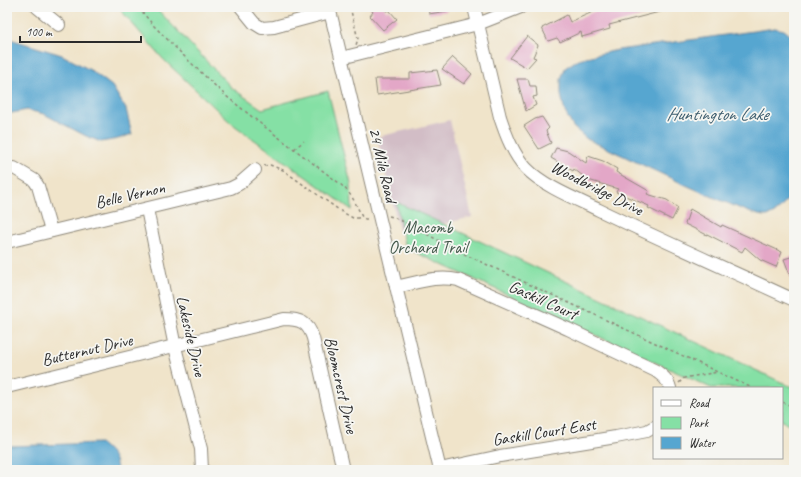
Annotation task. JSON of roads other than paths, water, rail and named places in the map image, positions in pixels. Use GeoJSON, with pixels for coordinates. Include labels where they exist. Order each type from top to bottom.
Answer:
{"type":"FeatureCollection","features":[{"type":"Feature","properties":{"kind":"street"},"geometry":{"type":"LineString","coordinates":[[37,7],[59,25]]}},
{"type":"Feature","properties":{"kind":"street"},"geometry":{"type":"LineString","coordinates":[[241,7],[254,23],[262,28],[274,27],[329,10]]}},
{"type":"Feature","properties":{"kind":"street","name":"Woodbridge Drive"},"geometry":{"type":"LineString","coordinates":[[474,7],[500,117],[515,154],[525,168],[551,186],[615,218],[794,300]]}},
{"type":"Feature","properties":{"kind":"street"},"geometry":{"type":"LineString","coordinates":[[341,58],[478,24],[520,7]]}},
{"type":"Feature","properties":{"kind":"street","name":"24 Mile Road"},"geometry":{"type":"LineString","coordinates":[[329,10],[440,470]]}},
{"type":"Feature","properties":{"kind":"street"},"geometry":{"type":"LineString","coordinates":[[14,168],[30,176],[38,186],[51,231]]}},
{"type":"Feature","properties":{"kind":"street","name":"Belle Vernon"},"geometry":{"type":"LineString","coordinates":[[7,242],[231,188],[239,184],[255,170]]}},
{"type":"Feature","properties":{"kind":"street","name":"Lakeside Drive"},"geometry":{"type":"LineString","coordinates":[[147,209],[175,346],[201,450],[202,470]]}},
{"type":"Feature","properties":{"kind":"street","name":"Gaskill Court"},"geometry":{"type":"LineString","coordinates":[[396,287],[440,278],[458,280],[568,329],[656,372],[663,376],[672,386]]}},
{"type":"Feature","properties":{"kind":"street","name":"Bloomcrest Drive"},"geometry":{"type":"LineString","coordinates":[[175,346],[284,320],[294,319],[304,323],[310,330],[313,338],[343,470]]}},
{"type":"Feature","properties":{"kind":"street","name":"Butternut Drive"},"geometry":{"type":"LineString","coordinates":[[7,387],[175,346]]}},
{"type":"Feature","properties":{"kind":"street","name":"Gaskill Court East"},"geometry":{"type":"LineString","coordinates":[[440,470],[500,456],[616,438],[653,428]]}},
{"type":"Feature","properties":{"kind":"water","name":"Huntington Lake"},"geometry":{"type":"Polygon","coordinates":[[[775,28],[784,30],[794,38],[794,189],[783,206],[771,215],[763,216],[739,208],[587,139],[573,127],[565,112],[561,95],[561,79],[565,68],[586,57],[618,50],[775,28]]]}},
{"type":"Feature","properties":{"kind":"water"},"geometry":{"type":"Polygon","coordinates":[[[7,39],[62,55],[92,71],[112,86],[126,109],[132,134],[118,139],[101,142],[86,136],[44,114],[27,110],[7,114],[7,39]]]}},
{"type":"Feature","properties":{"kind":"water"},"geometry":{"type":"Polygon","coordinates":[[[100,443],[112,454],[117,470],[7,470],[7,447],[9,446],[100,443]]]}},
{"type":"Feature","properties":{"kind":"park label","name":"Macomb Orchard Trail"},"geometry":{"type":"Point","coordinates":[428,237]}}]}
